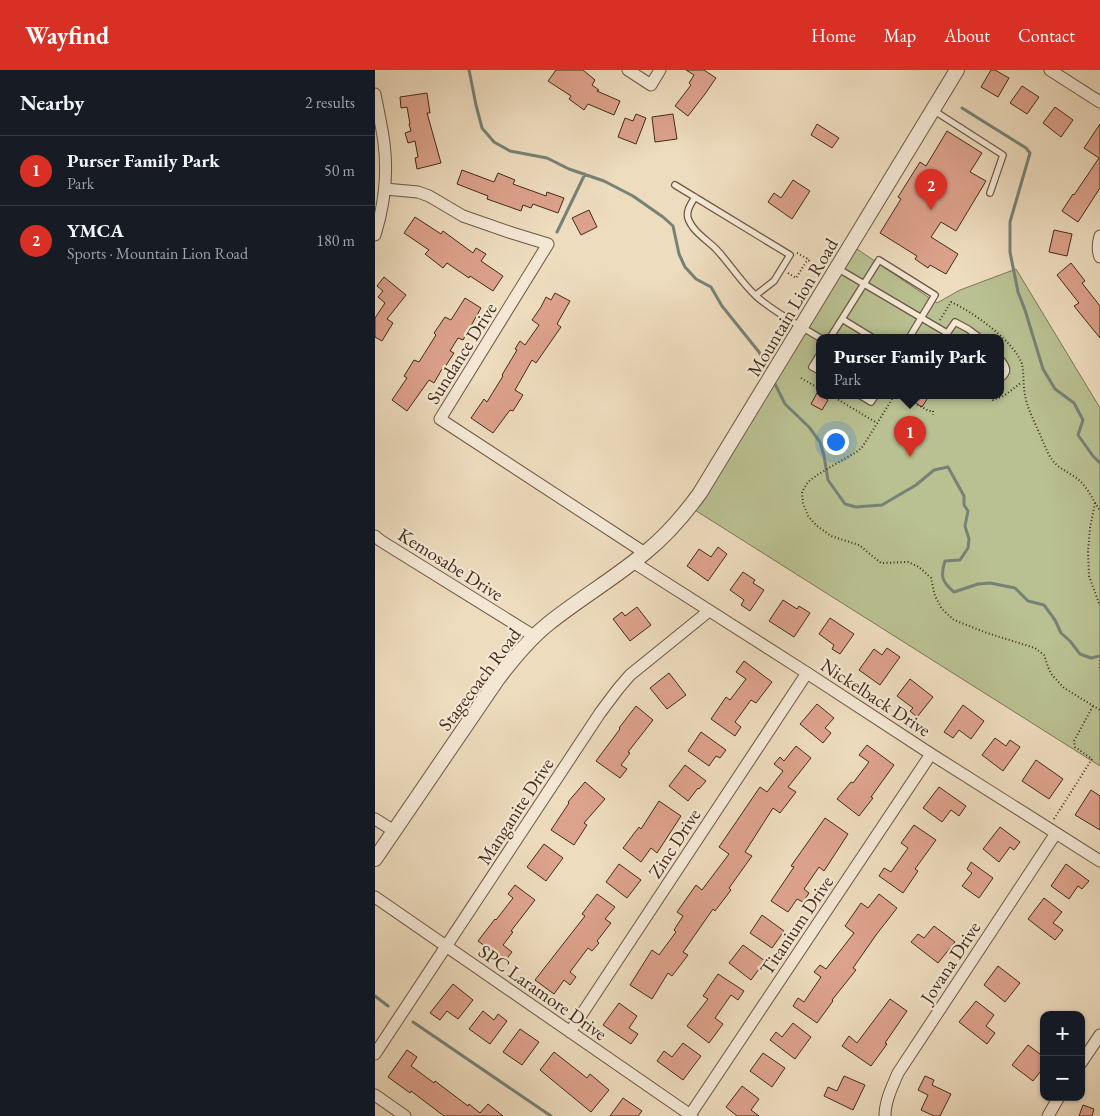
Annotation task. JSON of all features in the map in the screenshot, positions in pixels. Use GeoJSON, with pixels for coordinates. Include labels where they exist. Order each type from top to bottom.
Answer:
{"type":"FeatureCollection","features":[{"type":"Feature","properties":{"kind":"street"},"geometry":{"type":"LineString","coordinates":[[628,70],[651,85],[660,70]]}},
{"type":"Feature","properties":{"kind":"street","name":"Mountain Lion Road"},"geometry":{"type":"LineString","coordinates":[[645,553],[667,533],[700,494],[957,70]]}},
{"type":"Feature","properties":{"kind":"street"},"geometry":{"type":"LineString","coordinates":[[1050,70],[1100,102]]}},
{"type":"Feature","properties":{"kind":"street"},"geometry":{"type":"LineString","coordinates":[[375,94],[384,144],[385,189],[379,224],[375,235]]}},
{"type":"Feature","properties":{"kind":"street","name":"Sundance Drive"},"geometry":{"type":"LineString","coordinates":[[385,189],[419,192],[463,216],[548,244],[440,419],[645,553]]}},
{"type":"Feature","properties":{"kind":"street"},"geometry":{"type":"LineString","coordinates":[[1100,236],[1097,243],[1100,257]]}},
{"type":"Feature","properties":{"kind":"street","name":"Kemosabe Drive"},"geometry":{"type":"LineString","coordinates":[[375,536],[534,636]]}},
{"type":"Feature","properties":{"kind":"street","name":"Stagecoach Road"},"geometry":{"type":"LineString","coordinates":[[375,859],[497,680],[517,654],[547,624],[645,553]]}},
{"type":"Feature","properties":{"kind":"street","name":"Nickelback Drive"},"geometry":{"type":"LineString","coordinates":[[633,562],[1100,861]]}},
{"type":"Feature","properties":{"kind":"street","name":"Manganite Drive"},"geometry":{"type":"LineString","coordinates":[[375,1054],[618,688],[629,675],[709,611]]}},
{"type":"Feature","properties":{"kind":"street","name":"Zinc Drive"},"geometry":{"type":"LineString","coordinates":[[570,1032],[807,673]]}},
{"type":"Feature","properties":{"kind":"street","name":"Titanium Drive"},"geometry":{"type":"LineString","coordinates":[[691,1115],[931,754]]}},
{"type":"Feature","properties":{"kind":"street"},"geometry":{"type":"LineString","coordinates":[[375,819],[394,831]]}},
{"type":"Feature","properties":{"kind":"street","name":"Jovana Drive"},"geometry":{"type":"LineString","coordinates":[[885,1116],[890,1092],[898,1073],[1052,831]]}},
{"type":"Feature","properties":{"kind":"street","name":"SPC Laramore Drive"},"geometry":{"type":"LineString","coordinates":[[375,897],[691,1115]]}},
{"type":"Feature","properties":{"kind":"street"},"geometry":{"type":"LineString","coordinates":[[1085,1057],[1100,1035]]}},
{"type":"Feature","properties":{"kind":"street"},"geometry":{"type":"LineString","coordinates":[[375,1096],[405,1116]]}},
{"type":"Feature","properties":{"kind":"street"},"geometry":{"type":"LineString","coordinates":[[1048,1116],[1057,1101]]}},
{"type":"Feature","properties":{"kind":"lane"},"geometry":{"type":"LineString","coordinates":[[933,110],[1003,155],[991,192]]}},
{"type":"Feature","properties":{"kind":"lane"},"geometry":{"type":"LineString","coordinates":[[675,185],[790,255],[774,281],[756,295]]}},
{"type":"Feature","properties":{"kind":"lane"},"geometry":{"type":"LineString","coordinates":[[695,197],[688,208],[687,214],[691,226],[717,250],[756,295],[769,306],[816,335]]}},
{"type":"Feature","properties":{"kind":"lane"},"geometry":{"type":"LineString","coordinates":[[833,334],[879,260],[935,295],[911,334]]}},
{"type":"Feature","properties":{"kind":"lane"},"geometry":{"type":"LineString","coordinates":[[833,274],[864,284],[921,318],[943,334]]}},
{"type":"Feature","properties":{"kind":"lane"},"geometry":{"type":"LineString","coordinates":[[842,319],[866,334]]}},
{"type":"Feature","properties":{"kind":"lane"},"geometry":{"type":"LineString","coordinates":[[946,334],[955,322],[975,334]]}},
{"type":"Feature","properties":{"kind":"lane"},"geometry":{"type":"LineString","coordinates":[[1004,362],[1006,375],[1004,376]]}},
{"type":"Feature","properties":{"kind":"path"},"geometry":{"type":"LineString","coordinates":[[790,255],[793,250],[808,259],[814,269],[833,274]]}},
{"type":"Feature","properties":{"kind":"path"},"geometry":{"type":"LineString","coordinates":[[782,269],[797,278],[808,259]]}},
{"type":"Feature","properties":{"kind":"path"},"geometry":{"type":"LineString","coordinates":[[931,334],[951,302],[963,307],[987,324],[997,334]]}},
{"type":"Feature","properties":{"kind":"path"},"geometry":{"type":"LineString","coordinates":[[1004,341],[1018,356],[1022,365],[1028,406],[1048,453],[1057,466],[1079,480],[1100,510]]}},
{"type":"Feature","properties":{"kind":"path"},"geometry":{"type":"LineString","coordinates":[[801,378],[816,387]]}},
{"type":"Feature","properties":{"kind":"path"},"geometry":{"type":"LineString","coordinates":[[1004,396],[1023,381]]}},
{"type":"Feature","properties":{"kind":"path"},"geometry":{"type":"LineString","coordinates":[[836,399],[877,423]]}},
{"type":"Feature","properties":{"kind":"path"},"geometry":{"type":"LineString","coordinates":[[892,399],[863,446],[808,482],[802,492],[803,503],[808,516],[817,526],[831,536],[859,545],[881,563],[908,562],[919,567],[931,578],[935,596],[942,609],[954,620],[987,633],[1035,648],[1044,654],[1047,667],[1064,688],[1100,710]]}},
{"type":"Feature","properties":{"kind":"path"},"geometry":{"type":"LineString","coordinates":[[909,400],[933,412],[933,415]]}},
{"type":"Feature","properties":{"kind":"path"},"geometry":{"type":"LineString","coordinates":[[1095,503],[1088,552],[1089,576],[1100,606]]}},
{"type":"Feature","properties":{"kind":"path"},"geometry":{"type":"LineString","coordinates":[[1100,661],[1100,669]]}},
{"type":"Feature","properties":{"kind":"path"},"geometry":{"type":"LineString","coordinates":[[1052,831],[1092,759],[1075,747],[1074,741],[1093,706]]}},
{"type":"Feature","properties":{"kind":"green space"},"geometry":{"type":"Polygon","coordinates":[[[851,245],[937,303],[960,290],[1016,269],[1100,408],[1100,766],[690,507],[851,245]]]}},
{"type":"Feature","properties":{"kind":"building"},"geometry":{"type":"Polygon","coordinates":[[[556,70],[583,70],[595,80],[592,85],[599,90],[597,91],[620,101],[614,115],[588,104],[584,110],[569,99],[571,96],[548,81],[556,70]]]}},
{"type":"Feature","properties":{"kind":"building"},"geometry":{"type":"Polygon","coordinates":[[[686,70],[704,70],[716,78],[688,116],[675,106],[691,85],[689,83],[694,75],[686,70]]]}},
{"type":"Feature","properties":{"kind":"building"},"geometry":{"type":"Polygon","coordinates":[[[991,70],[995,70],[1009,78],[998,97],[981,87],[991,70]]]}},
{"type":"Feature","properties":{"kind":"building"},"geometry":{"type":"Polygon","coordinates":[[[1022,86],[1039,97],[1027,114],[1010,103],[1022,86]]]}},
{"type":"Feature","properties":{"kind":"building"},"geometry":{"type":"Polygon","coordinates":[[[427,93],[430,113],[427,113],[441,163],[417,169],[415,158],[418,157],[415,141],[408,143],[405,133],[411,131],[407,107],[401,108],[400,97],[427,93]]]}},
{"type":"Feature","properties":{"kind":"building"},"geometry":{"type":"Polygon","coordinates":[[[1055,107],[1073,120],[1061,137],[1043,123],[1055,107]]]}},
{"type":"Feature","properties":{"kind":"building"},"geometry":{"type":"Polygon","coordinates":[[[636,114],[646,118],[636,144],[618,137],[625,118],[633,121],[636,114]]]}},
{"type":"Feature","properties":{"kind":"building"},"geometry":{"type":"Polygon","coordinates":[[[673,114],[677,139],[655,142],[652,117],[673,114]]]}},
{"type":"Feature","properties":{"kind":"building"},"geometry":{"type":"Polygon","coordinates":[[[817,124],[839,138],[832,148],[811,135],[817,124]]]}},
{"type":"Feature","properties":{"kind":"building"},"geometry":{"type":"Polygon","coordinates":[[[1100,124],[1100,188],[1078,222],[1062,211],[1099,158],[1084,148],[1100,124]]]}},
{"type":"Feature","properties":{"kind":"building"},"geometry":{"type":"Polygon","coordinates":[[[947,131],[982,153],[970,172],[986,181],[956,231],[941,222],[931,237],[958,254],[946,274],[930,265],[928,268],[915,259],[917,256],[880,233],[901,199],[898,197],[920,162],[926,166],[947,131]]]}},
{"type":"Feature","properties":{"kind":"building"},"geometry":{"type":"Polygon","coordinates":[[[462,170],[494,182],[498,173],[515,180],[513,184],[546,196],[547,192],[564,198],[558,213],[533,204],[531,208],[523,205],[521,211],[487,199],[488,196],[457,184],[462,170]]]}},
{"type":"Feature","properties":{"kind":"building"},"geometry":{"type":"Polygon","coordinates":[[[793,180],[810,191],[792,219],[768,202],[774,193],[781,198],[793,180]]]}},
{"type":"Feature","properties":{"kind":"building"},"geometry":{"type":"Polygon","coordinates":[[[589,210],[597,227],[581,235],[572,218],[589,210]]]}},
{"type":"Feature","properties":{"kind":"building"},"geometry":{"type":"Polygon","coordinates":[[[415,217],[441,234],[443,231],[473,253],[476,248],[486,254],[481,261],[503,276],[493,291],[447,263],[443,268],[425,254],[429,250],[404,233],[415,217]]]}},
{"type":"Feature","properties":{"kind":"building"},"geometry":{"type":"Polygon","coordinates":[[[1054,230],[1072,234],[1067,256],[1049,252],[1054,230]]]}},
{"type":"Feature","properties":{"kind":"building"},"geometry":{"type":"Polygon","coordinates":[[[1071,263],[1085,281],[1082,283],[1100,306],[1100,338],[1074,306],[1079,303],[1057,275],[1071,263]]]}},
{"type":"Feature","properties":{"kind":"building"},"geometry":{"type":"Polygon","coordinates":[[[384,277],[406,295],[387,319],[393,323],[382,341],[375,337],[375,318],[385,303],[378,297],[383,291],[377,286],[384,277]]]}},
{"type":"Feature","properties":{"kind":"building"},"geometry":{"type":"Polygon","coordinates":[[[555,293],[570,301],[557,324],[561,327],[536,363],[532,360],[515,390],[523,395],[513,411],[510,410],[493,433],[471,418],[484,399],[487,402],[503,376],[520,341],[525,345],[539,325],[532,320],[546,297],[551,300],[555,293]]]}},
{"type":"Feature","properties":{"kind":"building"},"geometry":{"type":"Polygon","coordinates":[[[465,298],[481,308],[463,340],[458,338],[450,351],[454,353],[434,383],[429,380],[407,411],[392,400],[407,378],[404,376],[414,360],[419,362],[436,335],[434,333],[445,317],[451,320],[465,298]]]}},
{"type":"Feature","properties":{"kind":"building"},"geometry":{"type":"Polygon","coordinates":[[[816,395],[816,399],[828,400],[822,410],[811,404],[816,395]]]}},
{"type":"Feature","properties":{"kind":"building"},"geometry":{"type":"Polygon","coordinates":[[[909,399],[927,399],[922,407],[909,399]]]}},
{"type":"Feature","properties":{"kind":"building"},"geometry":{"type":"Polygon","coordinates":[[[718,547],[727,554],[708,581],[687,566],[699,549],[711,557],[718,547]]]}},
{"type":"Feature","properties":{"kind":"building"},"geometry":{"type":"Polygon","coordinates":[[[743,572],[755,580],[753,583],[764,590],[750,611],[741,605],[744,600],[730,590],[743,572]]]}},
{"type":"Feature","properties":{"kind":"building"},"geometry":{"type":"Polygon","coordinates":[[[783,600],[797,609],[799,606],[810,613],[794,637],[769,621],[783,600]]]}},
{"type":"Feature","properties":{"kind":"building"},"geometry":{"type":"Polygon","coordinates":[[[637,607],[651,625],[630,641],[613,619],[622,612],[625,616],[637,607]]]}},
{"type":"Feature","properties":{"kind":"building"},"geometry":{"type":"Polygon","coordinates":[[[830,618],[854,634],[840,654],[832,649],[834,645],[819,634],[830,618]]]}},
{"type":"Feature","properties":{"kind":"building"},"geometry":{"type":"Polygon","coordinates":[[[887,648],[900,657],[880,685],[859,670],[874,649],[882,655],[887,648]]]}},
{"type":"Feature","properties":{"kind":"building"},"geometry":{"type":"Polygon","coordinates":[[[744,661],[772,682],[756,703],[751,700],[735,722],[741,727],[735,736],[711,719],[726,697],[730,700],[746,679],[736,672],[744,661]]]}},
{"type":"Feature","properties":{"kind":"building"},"geometry":{"type":"Polygon","coordinates":[[[669,673],[686,695],[667,709],[650,688],[669,673]]]}},
{"type":"Feature","properties":{"kind":"building"},"geometry":{"type":"Polygon","coordinates":[[[910,679],[933,697],[917,717],[910,711],[913,708],[897,696],[910,679]]]}},
{"type":"Feature","properties":{"kind":"building"},"geometry":{"type":"Polygon","coordinates":[[[817,704],[834,718],[825,728],[831,733],[823,743],[800,724],[817,704]]]}},
{"type":"Feature","properties":{"kind":"building"},"geometry":{"type":"Polygon","coordinates":[[[963,705],[984,721],[971,739],[959,730],[953,738],[944,732],[963,705]]]}},
{"type":"Feature","properties":{"kind":"building"},"geometry":{"type":"Polygon","coordinates":[[[636,706],[653,720],[628,752],[630,753],[621,765],[627,769],[620,778],[596,761],[636,706]]]}},
{"type":"Feature","properties":{"kind":"building"},"geometry":{"type":"Polygon","coordinates":[[[701,732],[726,750],[720,758],[716,756],[709,766],[688,751],[701,732]]]}},
{"type":"Feature","properties":{"kind":"building"},"geometry":{"type":"Polygon","coordinates":[[[995,738],[1006,746],[1010,740],[1020,747],[1003,771],[982,755],[995,738]]]}},
{"type":"Feature","properties":{"kind":"building"},"geometry":{"type":"Polygon","coordinates":[[[867,745],[894,765],[859,816],[837,799],[851,782],[853,783],[869,762],[859,755],[867,745]]]}},
{"type":"Feature","properties":{"kind":"building"},"geometry":{"type":"Polygon","coordinates":[[[796,746],[811,758],[788,787],[796,792],[780,813],[773,808],[745,852],[752,856],[729,888],[731,890],[715,911],[713,909],[683,952],[688,955],[672,976],[668,973],[652,999],[630,985],[652,950],[659,955],[676,932],[674,930],[683,916],[677,912],[696,885],[702,890],[729,854],[719,847],[760,787],[767,792],[783,771],[774,764],[780,757],[784,761],[796,746]]]}},
{"type":"Feature","properties":{"kind":"building"},"geometry":{"type":"Polygon","coordinates":[[[1036,760],[1063,779],[1049,799],[1022,781],[1036,760]]]}},
{"type":"Feature","properties":{"kind":"building"},"geometry":{"type":"Polygon","coordinates":[[[685,765],[706,781],[688,801],[669,786],[685,765]]]}},
{"type":"Feature","properties":{"kind":"building"},"geometry":{"type":"Polygon","coordinates":[[[585,782],[605,799],[584,823],[587,825],[574,845],[551,830],[568,802],[585,782]]]}},
{"type":"Feature","properties":{"kind":"building"},"geometry":{"type":"Polygon","coordinates":[[[939,787],[966,806],[959,816],[951,810],[942,822],[923,808],[939,787]]]}},
{"type":"Feature","properties":{"kind":"building"},"geometry":{"type":"Polygon","coordinates":[[[1091,790],[1100,796],[1100,830],[1075,815],[1091,790]]]}},
{"type":"Feature","properties":{"kind":"building"},"geometry":{"type":"Polygon","coordinates":[[[659,801],[681,816],[657,853],[651,848],[641,862],[623,848],[639,827],[641,829],[659,801]]]}},
{"type":"Feature","properties":{"kind":"building"},"geometry":{"type":"Polygon","coordinates":[[[825,818],[848,834],[824,871],[819,867],[804,889],[809,893],[803,902],[797,899],[788,912],[771,901],[794,867],[791,866],[825,818]]]}},
{"type":"Feature","properties":{"kind":"building"},"geometry":{"type":"Polygon","coordinates":[[[914,825],[936,840],[915,869],[918,871],[903,893],[879,876],[884,868],[891,872],[908,848],[901,843],[914,825]]]}},
{"type":"Feature","properties":{"kind":"building"},"geometry":{"type":"Polygon","coordinates":[[[1000,827],[1020,842],[1014,850],[1010,847],[999,862],[983,849],[1000,827]]]}},
{"type":"Feature","properties":{"kind":"building"},"geometry":{"type":"Polygon","coordinates":[[[544,844],[563,858],[546,881],[527,867],[544,844]]]}},
{"type":"Feature","properties":{"kind":"building"},"geometry":{"type":"Polygon","coordinates":[[[971,862],[993,878],[979,898],[962,886],[972,873],[967,869],[971,862]]]}},
{"type":"Feature","properties":{"kind":"building"},"geometry":{"type":"Polygon","coordinates":[[[619,864],[641,880],[627,898],[606,882],[619,864]]]}},
{"type":"Feature","properties":{"kind":"building"},"geometry":{"type":"Polygon","coordinates":[[[1066,864],[1089,881],[1082,889],[1078,886],[1069,899],[1051,886],[1066,864]]]}},
{"type":"Feature","properties":{"kind":"building"},"geometry":{"type":"Polygon","coordinates":[[[515,885],[535,900],[511,931],[513,932],[503,945],[512,952],[505,961],[478,941],[513,898],[508,894],[515,885]]]}},
{"type":"Feature","properties":{"kind":"building"},"geometry":{"type":"Polygon","coordinates":[[[597,894],[615,907],[605,919],[611,923],[597,941],[599,943],[592,951],[588,948],[570,972],[576,977],[570,985],[564,980],[554,994],[535,980],[585,916],[582,914],[597,894]]]}},
{"type":"Feature","properties":{"kind":"building"},"geometry":{"type":"Polygon","coordinates":[[[879,894],[897,908],[853,968],[856,970],[832,1000],[817,1023],[793,1006],[798,998],[804,1002],[821,977],[814,972],[820,965],[826,969],[854,933],[845,926],[861,903],[868,908],[879,894]]]}},
{"type":"Feature","properties":{"kind":"building"},"geometry":{"type":"Polygon","coordinates":[[[1044,898],[1062,912],[1053,923],[1063,930],[1055,940],[1028,919],[1044,898]]]}},
{"type":"Feature","properties":{"kind":"building"},"geometry":{"type":"Polygon","coordinates":[[[762,915],[784,931],[772,948],[750,933],[762,915]]]}},
{"type":"Feature","properties":{"kind":"building"},"geometry":{"type":"Polygon","coordinates":[[[934,926],[955,942],[938,963],[911,942],[918,934],[924,938],[934,926]]]}},
{"type":"Feature","properties":{"kind":"building"},"geometry":{"type":"Polygon","coordinates":[[[743,945],[765,961],[751,980],[729,963],[743,945]]]}},
{"type":"Feature","properties":{"kind":"building"},"geometry":{"type":"Polygon","coordinates":[[[998,966],[1020,983],[1005,1002],[984,985],[998,966]]]}},
{"type":"Feature","properties":{"kind":"building"},"geometry":{"type":"Polygon","coordinates":[[[718,974],[744,991],[738,1000],[731,995],[715,1018],[723,1024],[709,1043],[687,1026],[708,999],[703,996],[718,974]]]}},
{"type":"Feature","properties":{"kind":"building"},"geometry":{"type":"Polygon","coordinates":[[[453,984],[473,1000],[458,1019],[447,1011],[440,1020],[430,1013],[453,984]]]}},
{"type":"Feature","properties":{"kind":"building"},"geometry":{"type":"Polygon","coordinates":[[[890,999],[907,1011],[871,1066],[842,1046],[849,1036],[857,1043],[890,999]]]}},
{"type":"Feature","properties":{"kind":"building"},"geometry":{"type":"Polygon","coordinates":[[[976,1001],[994,1015],[986,1026],[995,1033],[987,1044],[959,1022],[976,1001]]]}},
{"type":"Feature","properties":{"kind":"building"},"geometry":{"type":"Polygon","coordinates":[[[619,1003],[637,1016],[629,1028],[638,1034],[631,1044],[603,1025],[619,1003]]]}},
{"type":"Feature","properties":{"kind":"building"},"geometry":{"type":"Polygon","coordinates":[[[483,1011],[494,1020],[498,1014],[507,1021],[490,1044],[469,1029],[483,1011]]]}},
{"type":"Feature","properties":{"kind":"building"},"geometry":{"type":"Polygon","coordinates":[[[793,1023],[811,1037],[795,1059],[770,1040],[776,1032],[782,1037],[793,1023]]]}},
{"type":"Feature","properties":{"kind":"building"},"geometry":{"type":"Polygon","coordinates":[[[520,1029],[539,1042],[522,1065],[503,1052],[520,1029]]]}},
{"type":"Feature","properties":{"kind":"building"},"geometry":{"type":"Polygon","coordinates":[[[683,1043],[701,1056],[683,1080],[657,1061],[664,1051],[672,1057],[683,1043]]]}},
{"type":"Feature","properties":{"kind":"building"},"geometry":{"type":"Polygon","coordinates":[[[1028,1045],[1040,1054],[1040,1072],[1033,1081],[1012,1065],[1028,1045]]]}},
{"type":"Feature","properties":{"kind":"building"},"geometry":{"type":"Polygon","coordinates":[[[407,1050],[417,1057],[411,1066],[434,1083],[435,1081],[480,1113],[488,1104],[503,1116],[444,1116],[411,1091],[410,1093],[388,1077],[407,1050]]]}},
{"type":"Feature","properties":{"kind":"building"},"geometry":{"type":"Polygon","coordinates":[[[554,1052],[587,1078],[590,1074],[609,1090],[591,1112],[540,1070],[554,1052]]]}},
{"type":"Feature","properties":{"kind":"building"},"geometry":{"type":"Polygon","coordinates":[[[763,1053],[785,1068],[772,1087],[750,1071],[763,1053]]]}},
{"type":"Feature","properties":{"kind":"building"},"geometry":{"type":"Polygon","coordinates":[[[844,1076],[865,1085],[853,1110],[824,1096],[828,1087],[837,1091],[844,1076]]]}},
{"type":"Feature","properties":{"kind":"building"},"geometry":{"type":"Polygon","coordinates":[[[925,1076],[934,1080],[932,1085],[951,1094],[940,1116],[934,1116],[921,1110],[928,1095],[918,1090],[925,1076]]]}},
{"type":"Feature","properties":{"kind":"building"},"geometry":{"type":"Polygon","coordinates":[[[742,1086],[759,1099],[751,1110],[759,1116],[737,1116],[726,1107],[742,1086]]]}},
{"type":"Feature","properties":{"kind":"building"},"geometry":{"type":"Polygon","coordinates":[[[623,1098],[642,1111],[638,1116],[610,1116],[623,1098]]]}},
{"type":"Feature","properties":{"kind":"building"},"geometry":{"type":"Polygon","coordinates":[[[1083,1105],[1094,1109],[1092,1116],[1079,1116],[1083,1105]]]}},
{"type":"Feature","properties":{"kind":"waterway"},"geometry":{"type":"LineString","coordinates":[[469,70],[482,128],[494,142],[510,151],[547,158],[569,169],[604,181],[633,196],[673,226],[679,254],[685,267],[696,279],[711,287],[722,306],[759,352],[769,372]]}},
{"type":"Feature","properties":{"kind":"waterway"},"geometry":{"type":"LineString","coordinates":[[962,108],[1026,148],[1030,153],[1010,222],[1010,252],[1018,292],[1043,369],[1055,389],[1074,403],[1083,420],[1078,435],[1100,463]]}},
{"type":"Feature","properties":{"kind":"waterway"},"geometry":{"type":"LineString","coordinates":[[557,232],[585,174]]}},
{"type":"Feature","properties":{"kind":"waterway"},"geometry":{"type":"LineString","coordinates":[[773,380],[785,404],[809,427],[820,442],[828,480],[845,504],[856,507],[882,505],[916,485],[934,470],[948,467],[964,496],[964,505],[968,511],[965,526],[969,539],[968,548],[960,560],[945,561],[942,575],[947,585],[954,592],[978,584],[990,583],[1015,588],[1028,601],[1044,605],[1055,620],[1061,633],[1080,654],[1091,658],[1100,656]]}},
{"type":"Feature","properties":{"kind":"waterway"},"geometry":{"type":"LineString","coordinates":[[375,996],[388,1006]]}},
{"type":"Feature","properties":{"kind":"waterway"},"geometry":{"type":"LineString","coordinates":[[413,1022],[551,1116]]}},
{"type":"Feature","properties":{"kind":"place","name":"YMCA"},"geometry":{"type":"Point","coordinates":[931,210]}},
{"type":"Feature","properties":{"kind":"place","name":"Purser Family Park"},"geometry":{"type":"Point","coordinates":[910,457]}}]}
